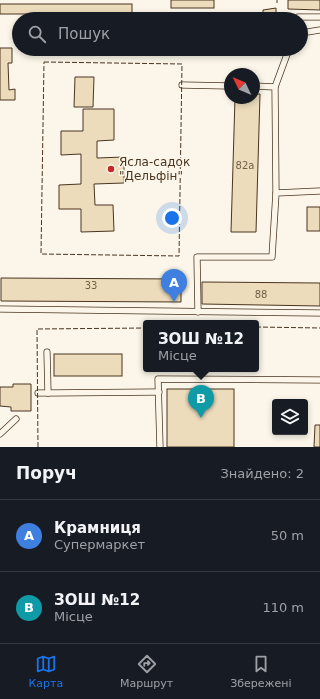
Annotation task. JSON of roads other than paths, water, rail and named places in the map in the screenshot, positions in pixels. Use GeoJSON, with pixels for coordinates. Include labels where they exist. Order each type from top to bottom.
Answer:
{"type":"FeatureCollection","features":[{"type":"Feature","properties":{"kind":"lane"},"geometry":{"type":"LineString","coordinates":[[308,17],[320,17]]}},
{"type":"Feature","properties":{"kind":"lane"},"geometry":{"type":"LineString","coordinates":[[308,32],[320,30]]}},
{"type":"Feature","properties":{"kind":"lane"},"geometry":{"type":"LineString","coordinates":[[198,312],[196,257],[272,257],[276,193],[274,87],[286,56]]}},
{"type":"Feature","properties":{"kind":"lane"},"geometry":{"type":"LineString","coordinates":[[182,85],[224,86]]}},
{"type":"Feature","properties":{"kind":"lane"},"geometry":{"type":"LineString","coordinates":[[260,86],[274,87]]}},
{"type":"Feature","properties":{"kind":"lane"},"geometry":{"type":"LineString","coordinates":[[276,193],[320,191]]}},
{"type":"Feature","properties":{"kind":"lane"},"geometry":{"type":"LineString","coordinates":[[0,309],[320,313]]}},
{"type":"Feature","properties":{"kind":"lane"},"geometry":{"type":"LineString","coordinates":[[47,352],[48,393]]}},
{"type":"Feature","properties":{"kind":"lane"},"geometry":{"type":"LineString","coordinates":[[160,447],[158,379],[320,380]]}},
{"type":"Feature","properties":{"kind":"lane"},"geometry":{"type":"LineString","coordinates":[[38,393],[159,392]]}},
{"type":"Feature","properties":{"kind":"lane"},"geometry":{"type":"LineString","coordinates":[[0,434],[16,419]]}},
{"type":"Feature","properties":{"kind":"place","name":"Ясла-садок \"Дельфін\""},"geometry":{"type":"Point","coordinates":[111,169]}},
{"type":"Feature","properties":{"kind":"place","name":"Крамниця"},"geometry":{"type":"Point","coordinates":[174,302]}},
{"type":"Feature","properties":{"kind":"place","name":"ЗОШ №12"},"geometry":{"type":"Point","coordinates":[201,418]}}]}
